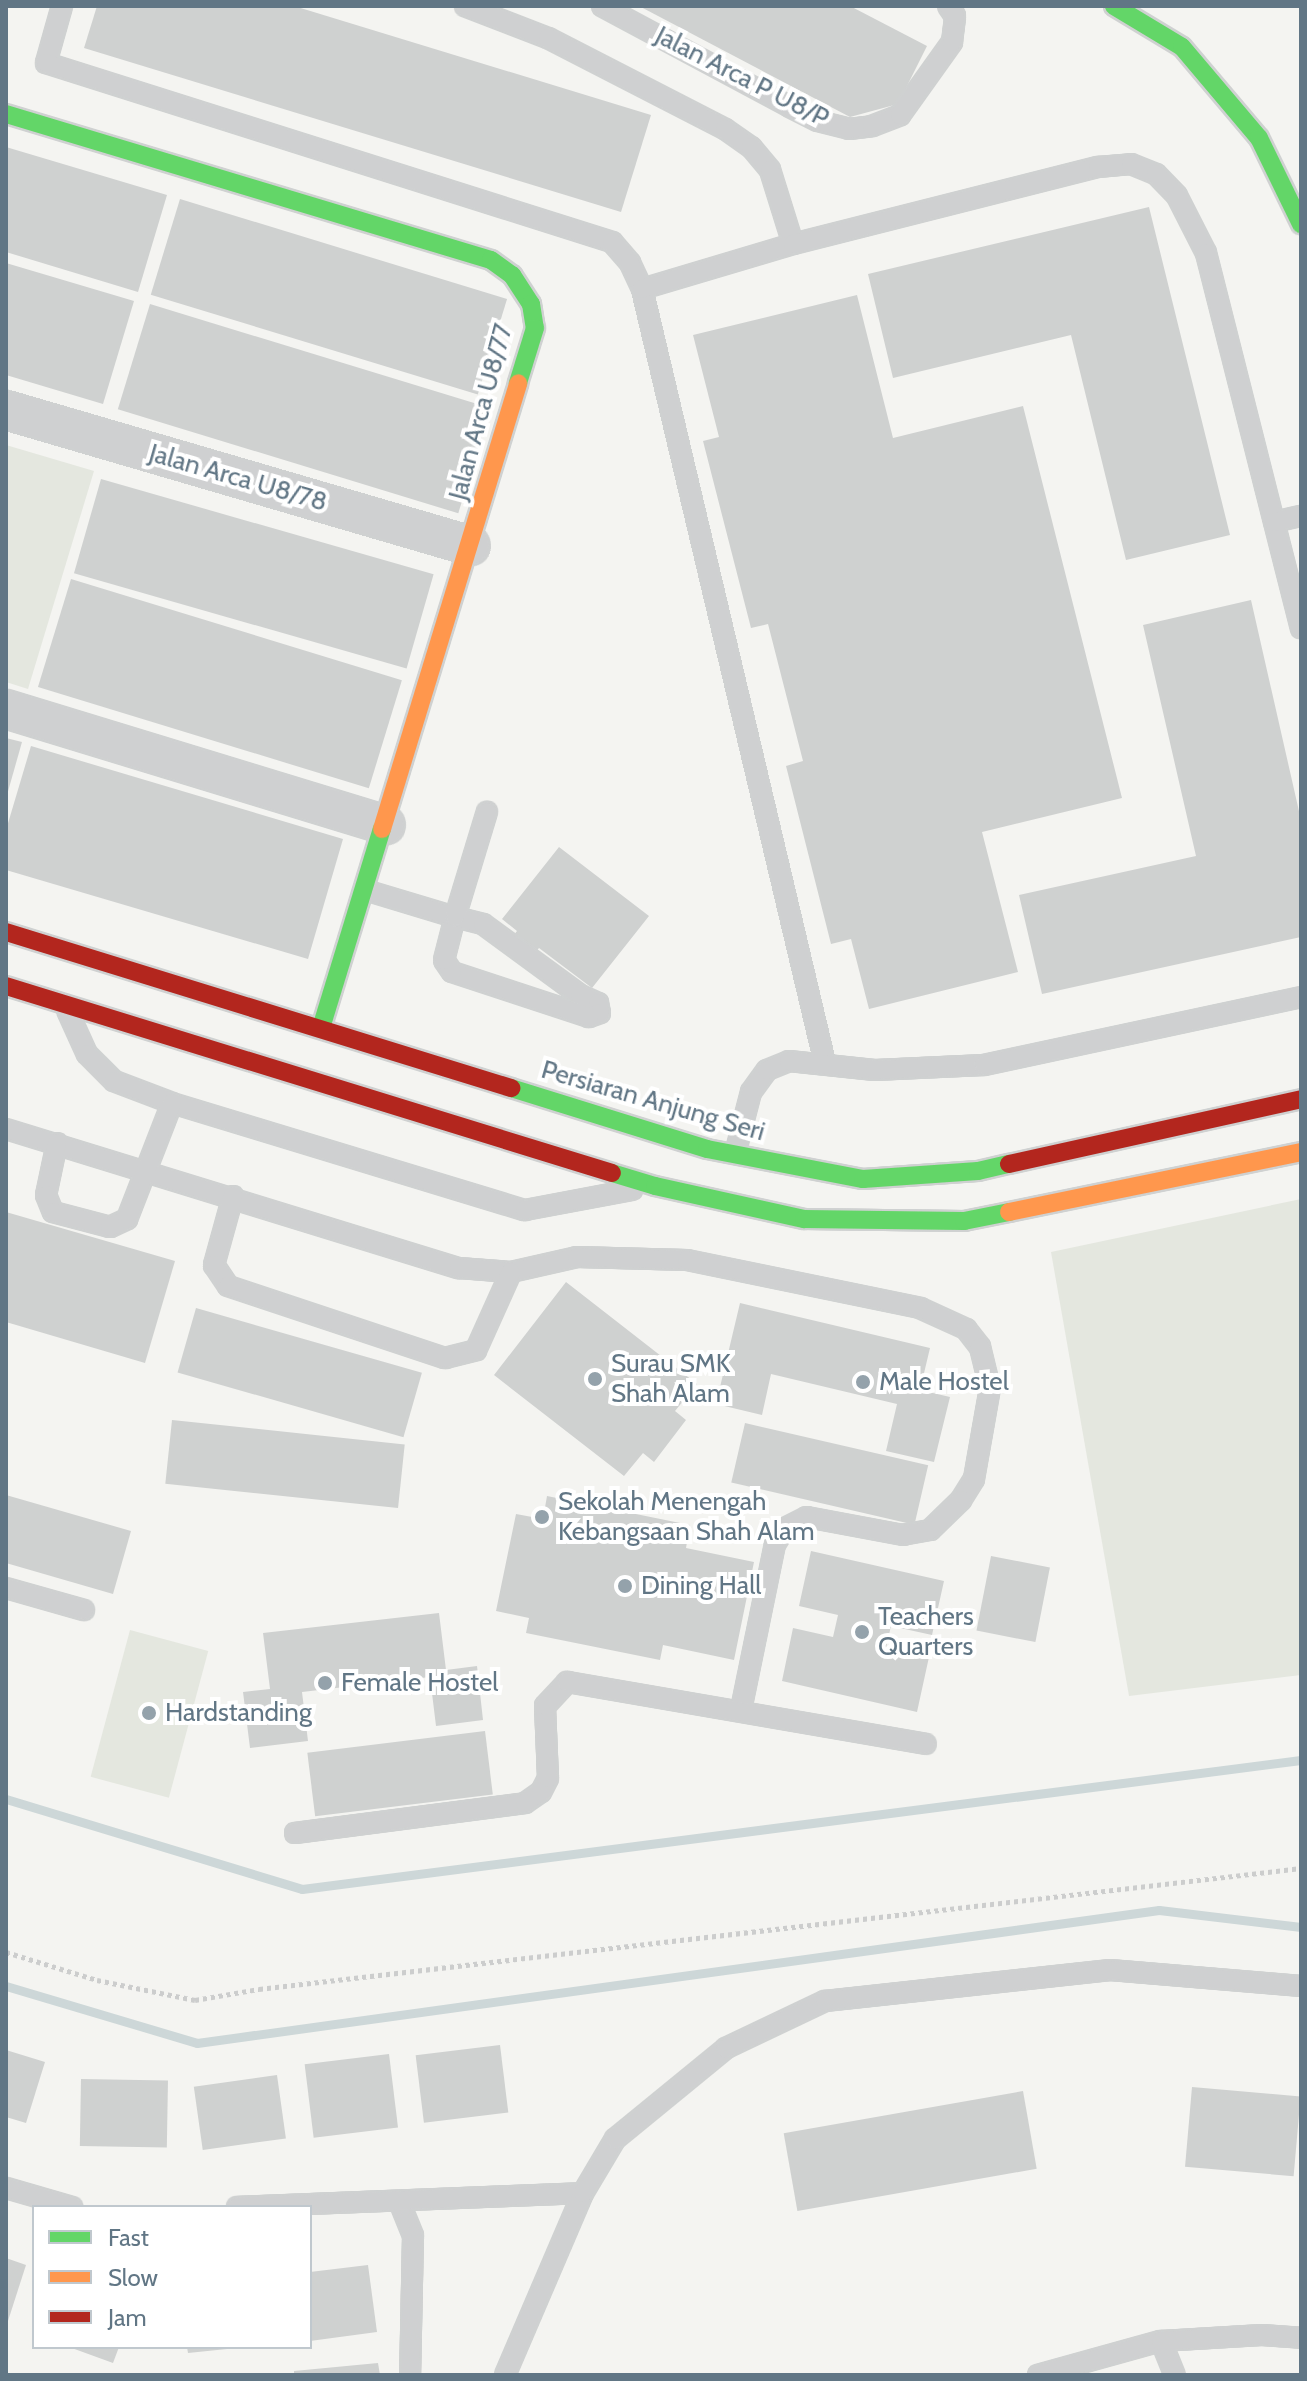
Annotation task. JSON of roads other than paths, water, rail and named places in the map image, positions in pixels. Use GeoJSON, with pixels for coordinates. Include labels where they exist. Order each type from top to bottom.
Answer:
{"type":"FeatureCollection","features":[{"type":"Feature","properties":{"kind":"street"},"geometry":{"type":"LineString","coordinates":[[1114,6],[1182,47],[1259,138],[1301,224]]}},
{"type":"Feature","properties":{"kind":"street","name":"Jalan Arca U8/77"},"geometry":{"type":"LineString","coordinates":[[6,114],[491,260],[512,275],[531,304],[535,328],[386,825],[321,1028]]}},
{"type":"Feature","properties":{"kind":"street","name":"Jalan Arca U8/78"},"geometry":{"type":"LineString","coordinates":[[6,410],[470,546]]}},
{"type":"Feature","properties":{"kind":"street"},"geometry":{"type":"LineString","coordinates":[[6,709],[386,825]]}},
{"type":"Feature","properties":{"kind":"street","name":"Persiaran Anjung Seri"},"geometry":{"type":"LineString","coordinates":[[6,932],[692,1144],[863,1179],[978,1171],[1301,1099]]}},
{"type":"Feature","properties":{"kind":"street"},"geometry":{"type":"LineString","coordinates":[[6,986],[655,1186],[804,1219],[964,1221],[1301,1152]]}},
{"type":"Feature","properties":{"kind":"lane"},"geometry":{"type":"LineString","coordinates":[[62,6],[46,63],[612,242],[630,263],[642,289],[825,1063]]}},
{"type":"Feature","properties":{"kind":"lane"},"geometry":{"type":"LineString","coordinates":[[465,6],[548,38],[725,129],[751,147],[770,170],[793,244]]}},
{"type":"Feature","properties":{"kind":"lane","name":"Jalan Arca P U8/P"},"geometry":{"type":"LineString","coordinates":[[602,6],[818,121],[849,129],[872,126],[900,115],[952,42],[955,16],[948,6]]}},
{"type":"Feature","properties":{"kind":"lane"},"geometry":{"type":"LineString","coordinates":[[642,289],[793,244],[1098,167],[1131,164],[1156,174],[1177,196],[1206,253],[1274,522],[1296,588],[1301,628]]}},
{"type":"Feature","properties":{"kind":"lane"},"geometry":{"type":"LineString","coordinates":[[1274,522],[1301,516]]}},
{"type":"Feature","properties":{"kind":"lane"},"geometry":{"type":"LineString","coordinates":[[365,890],[455,917],[483,924],[580,995],[598,1003],[600,1013],[589,1017],[452,972],[444,960],[455,917],[487,812]]}},
{"type":"Feature","properties":{"kind":"lane"},"geometry":{"type":"LineString","coordinates":[[735,1154],[751,1092],[767,1070],[789,1061],[875,1070],[984,1065],[1301,997]]}},
{"type":"Feature","properties":{"kind":"lane"},"geometry":{"type":"LineString","coordinates":[[63,1003],[87,1054],[114,1081],[172,1103],[525,1210],[655,1186]]}},
{"type":"Feature","properties":{"kind":"lane"},"geometry":{"type":"LineString","coordinates":[[57,1143],[46,1195],[53,1212],[110,1227],[127,1219],[172,1103]]}},
{"type":"Feature","properties":{"kind":"lane"},"geometry":{"type":"LineString","coordinates":[[6,1129],[233,1196],[459,1268],[511,1272],[577,1257],[687,1260],[920,1308],[966,1329],[980,1347],[990,1388],[974,1479],[961,1500],[930,1530],[903,1535],[807,1517],[785,1528],[775,1544],[741,1709]]}},
{"type":"Feature","properties":{"kind":"lane"},"geometry":{"type":"LineString","coordinates":[[233,1196],[214,1265],[228,1286],[445,1358],[476,1350],[511,1272]]}},
{"type":"Feature","properties":{"kind":"lane"},"geometry":{"type":"LineString","coordinates":[[6,1588],[84,1610]]}},
{"type":"Feature","properties":{"kind":"lane"},"geometry":{"type":"LineString","coordinates":[[295,1833],[525,1803],[541,1792],[548,1778],[545,1706],[567,1682],[741,1709],[926,1744]]}},
{"type":"Feature","properties":{"kind":"lane"},"geometry":{"type":"LineString","coordinates":[[505,2375],[583,2193],[615,2139],[726,2048],[825,2001],[1110,1970],[1301,1986]]}},
{"type":"Feature","properties":{"kind":"lane"},"geometry":{"type":"LineString","coordinates":[[6,2188],[65,2205]]}},
{"type":"Feature","properties":{"kind":"lane"},"geometry":{"type":"LineString","coordinates":[[291,2205],[583,2193]]}},
{"type":"Feature","properties":{"kind":"lane"},"geometry":{"type":"LineString","coordinates":[[399,2201],[413,2236],[410,2375]]}},
{"type":"Feature","properties":{"kind":"lane"},"geometry":{"type":"LineString","coordinates":[[1038,2375],[1161,2341],[1262,2335],[1301,2338]]}},
{"type":"Feature","properties":{"kind":"lane"},"geometry":{"type":"LineString","coordinates":[[1161,2341],[1175,2375]]}},
{"type":"Feature","properties":{"kind":"waterway"},"geometry":{"type":"LineString","coordinates":[[6,1799],[302,1889],[1301,1760]]}},
{"type":"Feature","properties":{"kind":"waterway"},"geometry":{"type":"LineString","coordinates":[[6,1986],[197,2043],[1159,1910],[1301,1927]]}},
{"type":"Feature","properties":{"kind":"place","name":"Surau SMK Shah Alam"},"geometry":{"type":"Point","coordinates":[595,1379]}},
{"type":"Feature","properties":{"kind":"place","name":"Male Hostel"},"geometry":{"type":"Point","coordinates":[863,1382]}},
{"type":"Feature","properties":{"kind":"place","name":"Sekolah Menengah Kebangsaan Shah Alam"},"geometry":{"type":"Point","coordinates":[542,1517]}},
{"type":"Feature","properties":{"kind":"place","name":"Dining Hall"},"geometry":{"type":"Point","coordinates":[625,1586]}},
{"type":"Feature","properties":{"kind":"place","name":"Teachers Quarters"},"geometry":{"type":"Point","coordinates":[862,1632]}},
{"type":"Feature","properties":{"kind":"place","name":"Female Hostel"},"geometry":{"type":"Point","coordinates":[325,1683]}},
{"type":"Feature","properties":{"kind":"place","name":"Hardstanding"},"geometry":{"type":"Point","coordinates":[149,1713]}}]}
